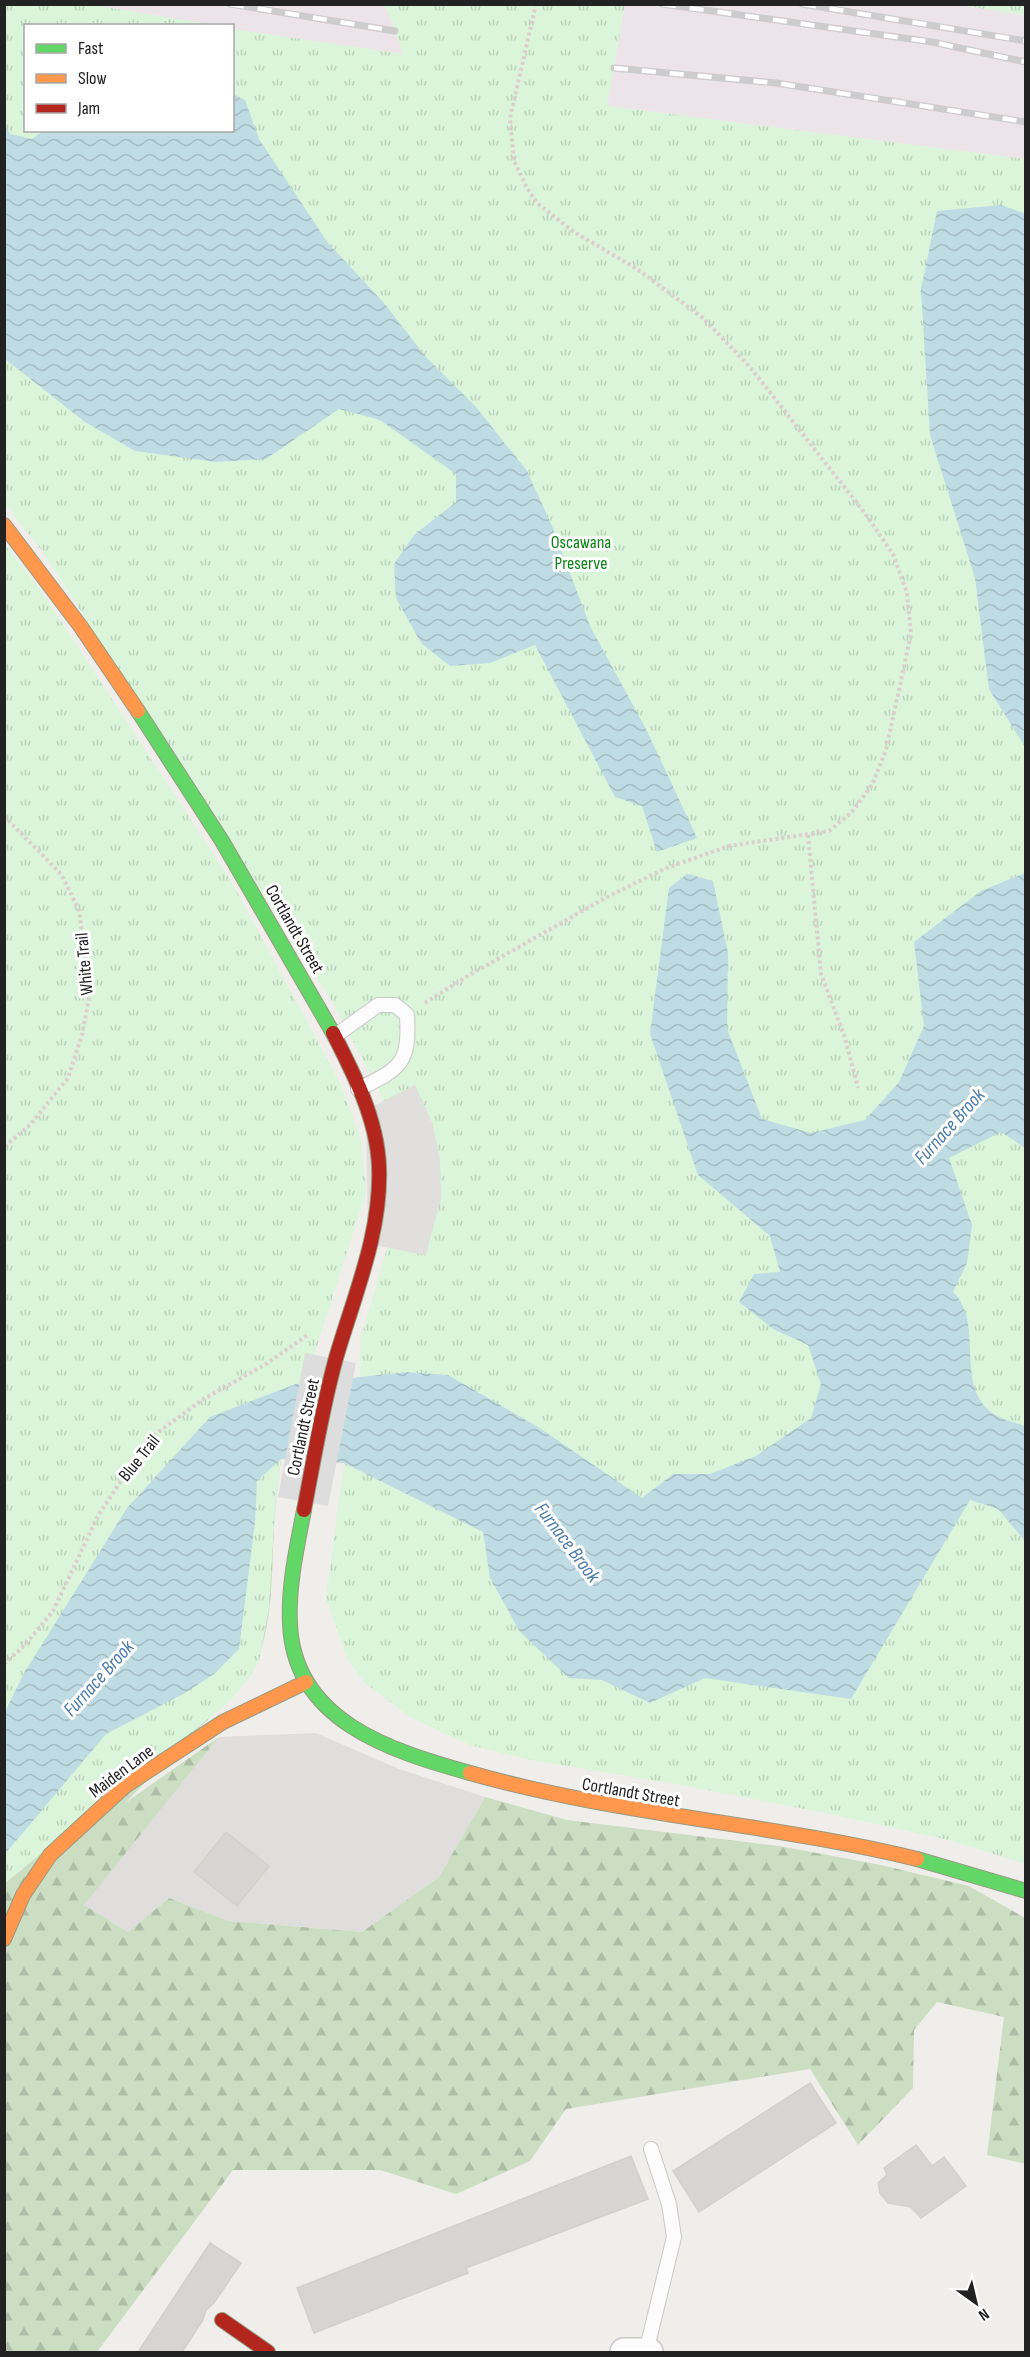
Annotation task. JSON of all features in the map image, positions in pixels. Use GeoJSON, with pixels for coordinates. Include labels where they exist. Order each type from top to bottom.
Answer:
{"type":"FeatureCollection","features":[{"type":"Feature","properties":{"kind":"street","name":"Cortlandt Street"},"geometry":{"type":"LineString","coordinates":[[4,525],[65,604],[162,746],[264,910],[334,1036],[358,1089],[376,1144],[379,1186],[371,1234],[336,1359],[294,1569],[290,1627],[295,1658],[306,1682],[318,1700],[353,1727],[428,1760],[487,1779],[599,1806],[873,1847],[964,1870],[1026,1891]]}},
{"type":"Feature","properties":{"kind":"street","name":"Maiden Lane"},"geometry":{"type":"LineString","coordinates":[[4,1939],[23,1895],[50,1855],[125,1786],[223,1722],[306,1682]]}},
{"type":"Feature","properties":{"kind":"street"},"geometry":{"type":"LineString","coordinates":[[222,2320],[268,2352]]}},
{"type":"Feature","properties":{"kind":"street"},"geometry":{"type":"LineString","coordinates":[[624,2352],[648,2352]]}},
{"type":"Feature","properties":{"kind":"lane"},"geometry":{"type":"LineString","coordinates":[[334,1036],[378,1005],[395,1005],[407,1015],[409,1033],[404,1060],[388,1075],[358,1089]]}},
{"type":"Feature","properties":{"kind":"lane"},"geometry":{"type":"LineString","coordinates":[[648,2352],[674,2237],[669,2204],[651,2149]]}},
{"type":"Feature","properties":{"kind":"path"},"geometry":{"type":"LineString","coordinates":[[407,1015],[466,977],[607,897],[664,869],[729,846],[790,835],[808,835],[829,831],[852,812],[872,785],[891,729],[911,634],[907,592],[887,545],[750,367],[703,318],[637,268],[574,232],[537,202],[527,188],[514,161],[510,118],[536,4]]}},
{"type":"Feature","properties":{"kind":"path","name":"White Trail"},"geometry":{"type":"LineString","coordinates":[[4,816],[61,873],[79,910],[90,994],[82,1035],[68,1078],[30,1125],[4,1146]]}},
{"type":"Feature","properties":{"kind":"path"},"geometry":{"type":"LineString","coordinates":[[808,835],[821,974],[845,1038],[858,1088]]}},
{"type":"Feature","properties":{"kind":"path","name":"Blue Trail"},"geometry":{"type":"LineString","coordinates":[[4,1664],[25,1646],[53,1611],[99,1514],[149,1439],[202,1400],[266,1364],[309,1334],[346,1329]]}},
{"type":"Feature","properties":{"kind":"shaded area"},"geometry":{"type":"Polygon","coordinates":[[[961,4],[1025,16],[1025,159],[607,106],[625,5],[961,4]]]}},
{"type":"Feature","properties":{"kind":"shaded area"},"geometry":{"type":"Polygon","coordinates":[[[93,5],[374,5],[386,7],[404,54],[234,29],[234,24],[207,24],[93,5]]]}},
{"type":"Feature","properties":{"kind":"shaded area"},"geometry":{"type":"Polygon","coordinates":[[[415,1085],[433,1125],[440,1160],[441,1198],[426,1255],[368,1244],[366,1110],[415,1085]]]}},
{"type":"Feature","properties":{"kind":"shaded area"},"geometry":{"type":"Polygon","coordinates":[[[316,1733],[399,1769],[485,1797],[439,1877],[362,1932],[229,1921],[169,1898],[128,1932],[83,1905],[219,1737],[316,1733]]]}},
{"type":"Feature","properties":{"kind":"green space","name":"Oscawana Preserve"},"geometry":{"type":"Polygon","coordinates":[[[625,4],[607,106],[1025,159],[1025,1864],[953,1841],[826,1813],[670,1783],[530,1760],[470,1745],[410,1717],[364,1682],[347,1658],[326,1598],[344,1463],[360,1378],[361,1338],[400,1203],[403,1164],[382,1096],[333,1003],[43,552],[5,504],[5,5],[93,5],[207,24],[24,24],[24,132],[234,132],[234,29],[403,54],[386,7],[374,5],[625,4]]]}},
{"type":"Feature","properties":{"kind":"green space"},"geometry":{"type":"Polygon","coordinates":[[[961,5],[1025,5],[1025,16],[1023,15],[961,5]]]}},
{"type":"Feature","properties":{"kind":"green space"},"geometry":{"type":"Polygon","coordinates":[[[5,545],[39,588],[231,881],[340,1083],[361,1140],[366,1192],[281,1459],[275,1508],[269,1607],[259,1661],[249,1678],[229,1702],[5,1883],[5,545]]]}},
{"type":"Feature","properties":{"kind":"green space"},"geometry":{"type":"Polygon","coordinates":[[[281,1459],[275,1511],[270,1605],[257,1661],[249,1678],[125,1803],[219,1737],[84,1905],[128,1932],[169,1898],[229,1921],[362,1932],[439,1877],[485,1797],[567,1820],[779,1846],[881,1865],[969,1886],[1025,1918],[1025,2164],[987,2155],[1004,2017],[937,2002],[914,2030],[913,2088],[858,2145],[810,2069],[566,2109],[530,2161],[456,2194],[380,2170],[233,2170],[97,2352],[5,2352],[4,1883],[23,1869],[281,1459]]]}},
{"type":"Feature","properties":{"kind":"water"},"geometry":{"type":"Polygon","coordinates":[[[234,94],[245,100],[259,139],[328,243],[384,303],[425,356],[476,407],[527,471],[552,526],[590,626],[647,731],[697,838],[657,852],[642,806],[615,797],[535,645],[490,663],[450,666],[421,643],[396,598],[394,564],[414,535],[456,502],[456,474],[380,420],[339,409],[266,459],[216,462],[135,451],[85,422],[5,359],[5,126],[10,134],[32,139],[41,132],[234,132],[234,94]]]}},
{"type":"Feature","properties":{"kind":"water"},"geometry":{"type":"Polygon","coordinates":[[[1001,205],[1026,214],[1025,747],[989,689],[975,578],[930,435],[921,289],[937,211],[1001,205]]]}},
{"type":"Feature","properties":{"kind":"water","name":"Furnace Brook"},"geometry":{"type":"Polygon","coordinates":[[[1025,873],[1025,1148],[1001,1132],[949,1158],[972,1225],[967,1263],[953,1292],[963,1306],[968,1322],[972,1375],[976,1391],[984,1406],[999,1417],[1025,1426],[1025,1541],[998,1509],[970,1500],[851,1699],[705,1678],[650,1703],[602,1680],[569,1678],[520,1632],[490,1578],[483,1532],[344,1463],[281,1459],[257,1481],[255,1522],[239,1649],[214,1674],[183,1694],[106,1734],[5,1854],[4,1714],[23,1675],[127,1508],[210,1417],[296,1384],[407,1372],[448,1375],[538,1427],[642,1498],[673,1474],[710,1474],[756,1456],[811,1418],[821,1384],[808,1345],[773,1329],[739,1302],[754,1274],[780,1272],[770,1236],[698,1175],[650,1034],[669,888],[687,874],[713,881],[728,953],[727,1029],[762,1119],[811,1133],[865,1120],[899,1082],[924,1026],[914,942],[981,891],[1025,873]]]}},
{"type":"Feature","properties":{"kind":"pier"},"geometry":{"type":"Polygon","coordinates":[[[305,1353],[356,1363],[328,1506],[278,1497],[305,1353]]]}},
{"type":"Feature","properties":{"kind":"building"},"geometry":{"type":"Polygon","coordinates":[[[226,1832],[269,1866],[237,1906],[194,1872],[226,1832]]]}},
{"type":"Feature","properties":{"kind":"building"},"geometry":{"type":"Polygon","coordinates":[[[810,2083],[836,2123],[699,2212],[673,2171],[810,2083]]]}},
{"type":"Feature","properties":{"kind":"building"},"geometry":{"type":"Polygon","coordinates":[[[916,2145],[932,2166],[944,2157],[966,2186],[921,2218],[911,2207],[888,2203],[880,2193],[878,2183],[887,2175],[884,2168],[916,2145]]]}},
{"type":"Feature","properties":{"kind":"building"},"geometry":{"type":"Polygon","coordinates":[[[631,2156],[648,2199],[466,2268],[468,2273],[314,2333],[297,2288],[631,2156]]]}},
{"type":"Feature","properties":{"kind":"building"},"geometry":{"type":"Polygon","coordinates":[[[210,2243],[241,2263],[214,2303],[206,2310],[203,2320],[182,2352],[138,2352],[210,2243]]]}},
{"type":"Feature","properties":{"kind":"railway"},"geometry":{"type":"LineString","coordinates":[[230,4],[395,31]]}},
{"type":"Feature","properties":{"kind":"railway"},"geometry":{"type":"LineString","coordinates":[[662,4],[932,42],[1026,62]]}},
{"type":"Feature","properties":{"kind":"railway"},"geometry":{"type":"LineString","coordinates":[[802,4],[1026,41]]}},
{"type":"Feature","properties":{"kind":"railway"},"geometry":{"type":"LineString","coordinates":[[614,68],[776,83],[1026,122]]}},
{"type":"Feature","properties":{"kind":"traffic: fast"},"geometry":{"type":"LineString","coordinates":[[138,711],[222,841],[333,1033]]}},
{"type":"Feature","properties":{"kind":"traffic: fast"},"geometry":{"type":"LineString","coordinates":[[304,1510],[292,1581],[290,1624],[296,1657],[309,1685],[328,1708],[352,1727],[379,1742],[470,1773]]}},
{"type":"Feature","properties":{"kind":"traffic: fast"},"geometry":{"type":"LineString","coordinates":[[917,1859],[1026,1891]]}},
{"type":"Feature","properties":{"kind":"traffic: slow"},"geometry":{"type":"LineString","coordinates":[[4,525],[81,627],[138,711]]}},
{"type":"Feature","properties":{"kind":"traffic: slow"},"geometry":{"type":"LineString","coordinates":[[4,1939],[23,1895],[50,1855],[125,1786],[223,1722],[306,1682]]}},
{"type":"Feature","properties":{"kind":"traffic: slow"},"geometry":{"type":"LineString","coordinates":[[470,1773],[581,1799],[805,1836],[917,1859]]}},
{"type":"Feature","properties":{"kind":"traffic: jam"},"geometry":{"type":"LineString","coordinates":[[304,1510],[326,1396],[365,1264],[379,1191],[379,1166],[374,1131],[363,1097],[333,1033]]}},
{"type":"Feature","properties":{"kind":"traffic: jam"},"geometry":{"type":"LineString","coordinates":[[222,2320],[268,2352]]}}]}
